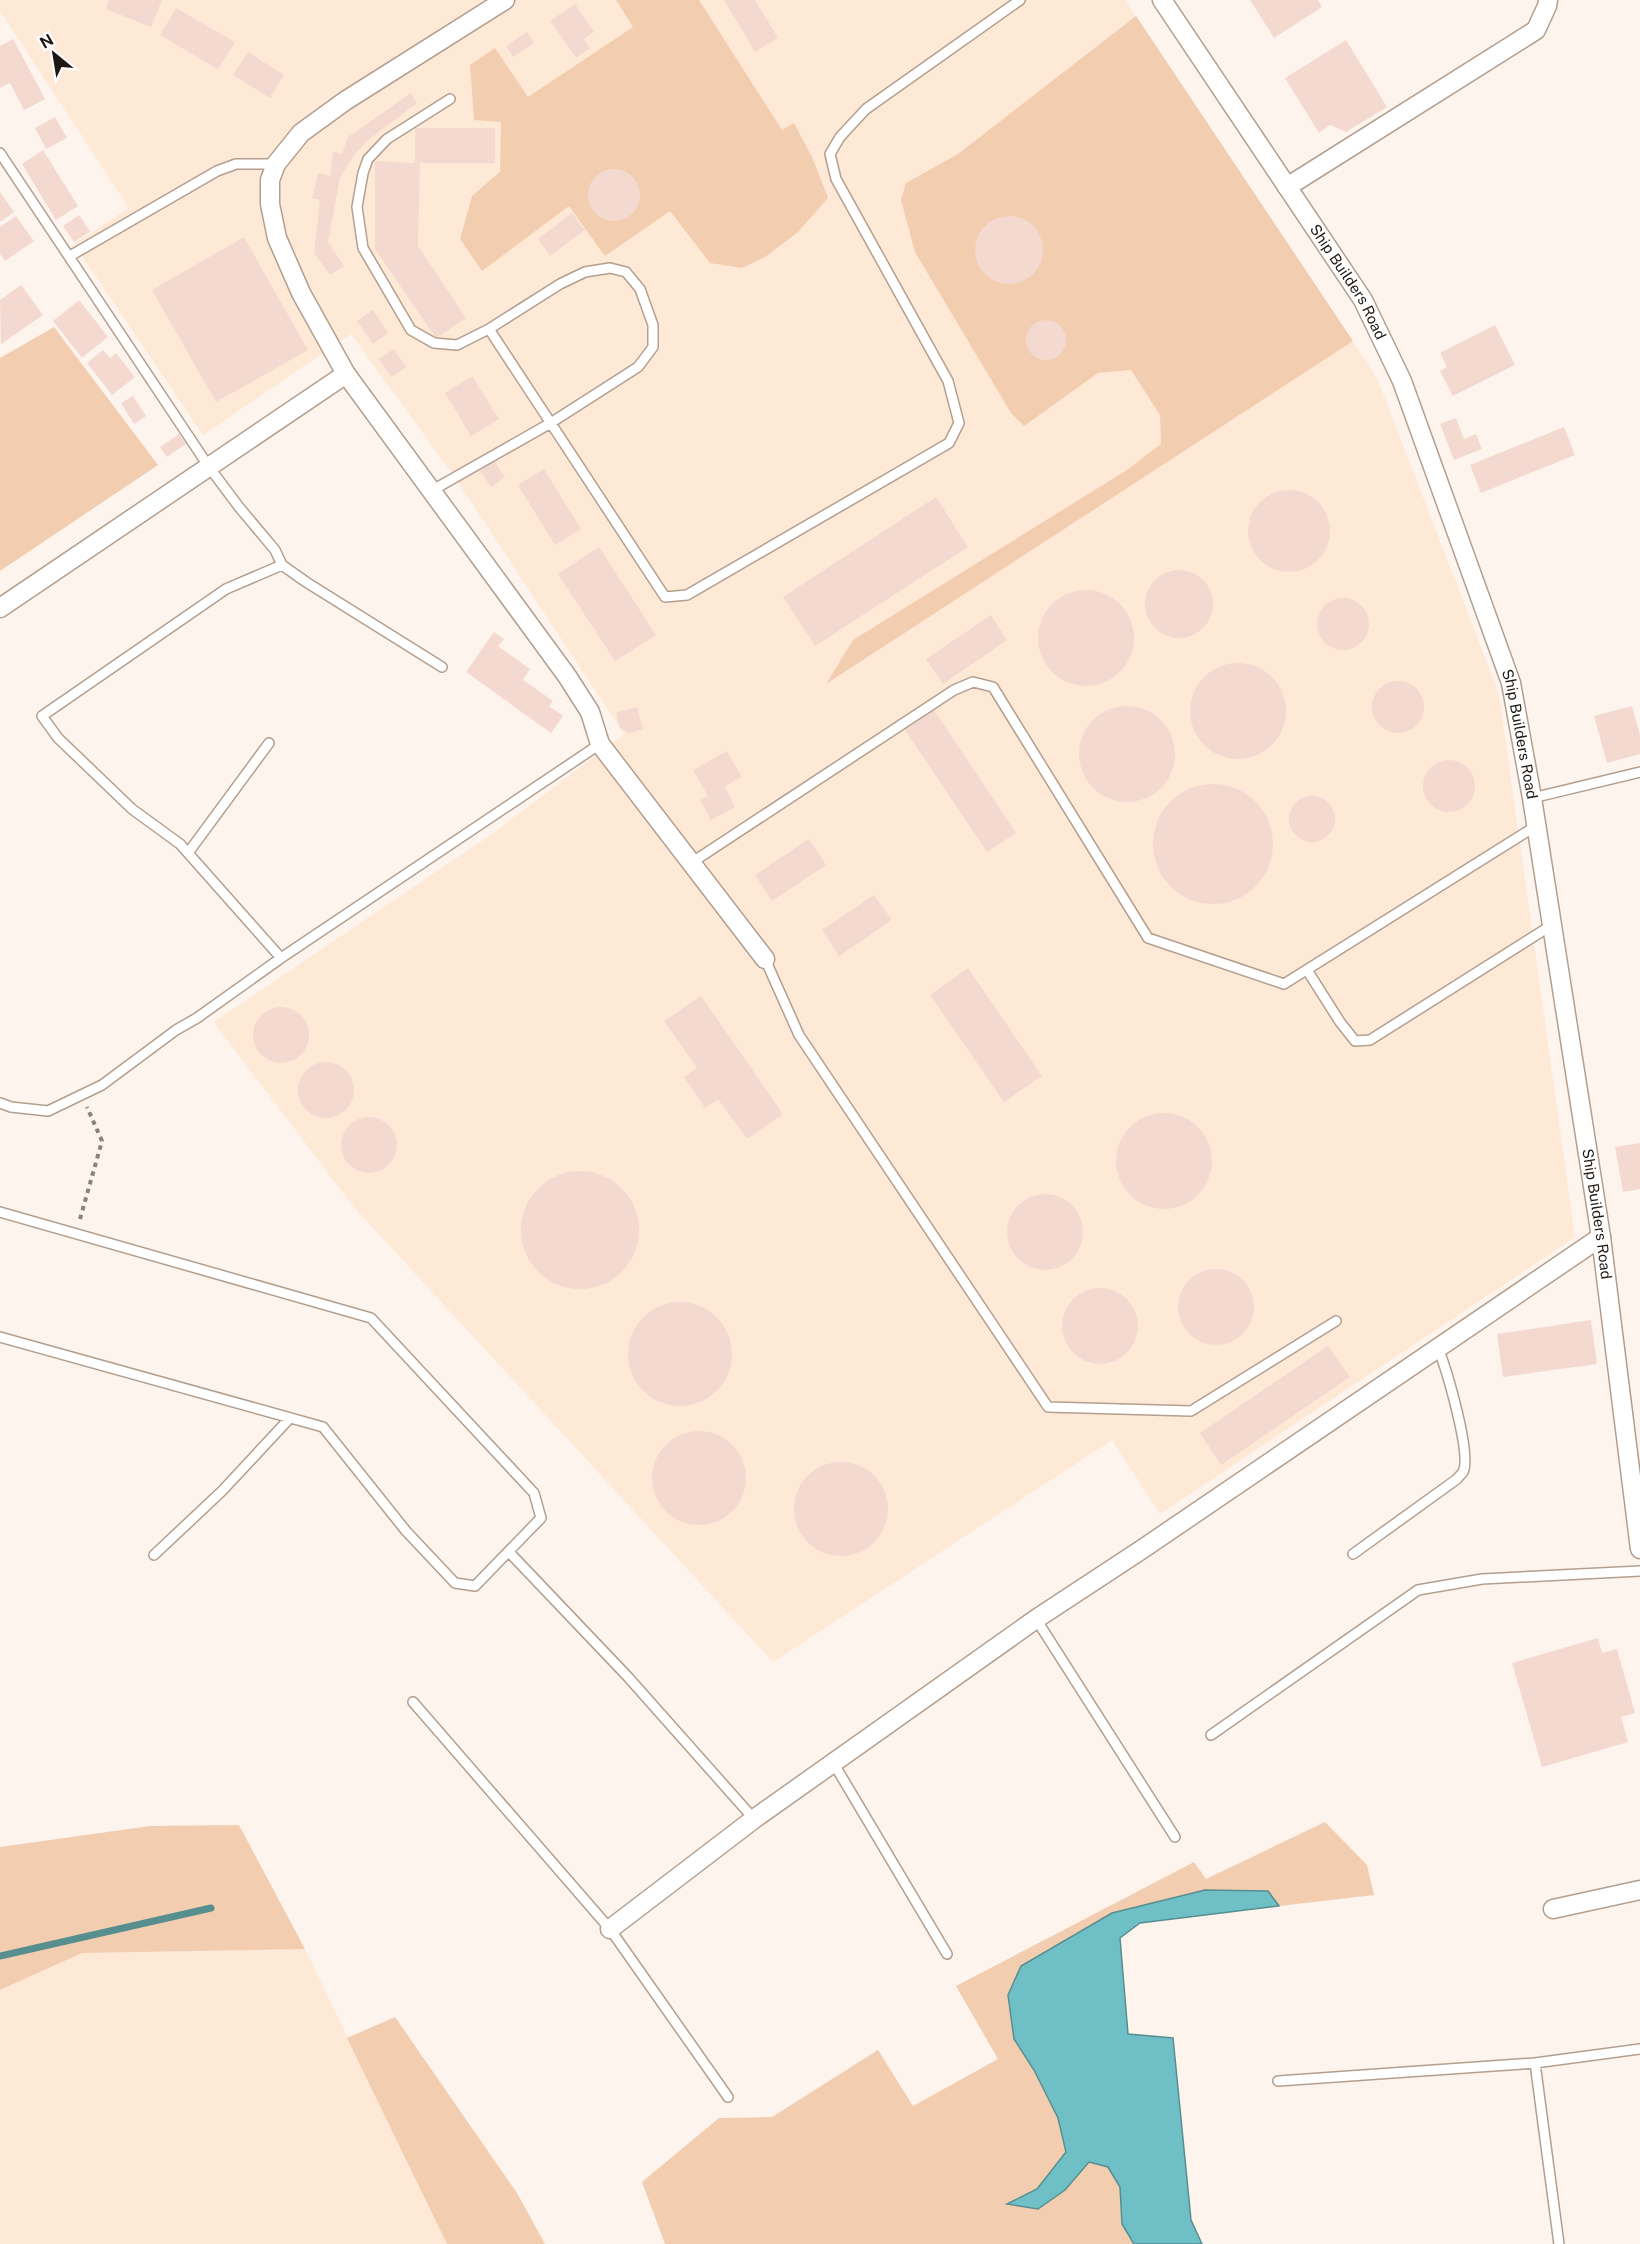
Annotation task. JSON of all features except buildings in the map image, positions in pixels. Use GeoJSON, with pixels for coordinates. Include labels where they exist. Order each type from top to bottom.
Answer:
{"type":"FeatureCollection","features":[{"type":"Feature","properties":{"kind":"street"},"geometry":{"type":"LineString","coordinates":[[505,0],[345,101],[301,133],[276,165],[270,180],[270,204],[277,238],[301,293],[346,374],[567,676],[590,712],[600,744],[765,959]]}},
{"type":"Feature","properties":{"kind":"street","name":"Ship Builders Road"},"geometry":{"type":"LineString","coordinates":[[1163,0],[1363,300],[1402,381],[1511,684],[1532,798],[1601,1238],[1640,1549]]}},
{"type":"Feature","properties":{"kind":"street"},"geometry":{"type":"LineString","coordinates":[[1287,187],[1536,30],[1548,6],[1548,0]]}},
{"type":"Feature","properties":{"kind":"street"},"geometry":{"type":"LineString","coordinates":[[0,608],[346,374]]}},
{"type":"Feature","properties":{"kind":"street"},"geometry":{"type":"LineString","coordinates":[[610,1929],[754,1819],[1036,1619],[1142,1550],[1601,1238]]}},
{"type":"Feature","properties":{"kind":"street"},"geometry":{"type":"LineString","coordinates":[[1553,1909],[1640,1890]]}},
{"type":"Feature","properties":{"kind":"lane"},"geometry":{"type":"LineString","coordinates":[[489,329],[549,424],[665,597],[687,595],[949,443],[959,423],[948,381],[836,179],[830,154],[840,137],[866,109],[1020,0]]}},
{"type":"Feature","properties":{"kind":"lane"},"geometry":{"type":"LineString","coordinates":[[431,491],[549,424],[638,367],[653,347],[653,325],[640,289],[626,272],[610,268],[585,272],[560,284],[489,329],[457,345],[434,343],[411,330],[363,248],[357,207],[368,159],[387,138],[450,99]]}},
{"type":"Feature","properties":{"kind":"lane"},"geometry":{"type":"LineString","coordinates":[[1,158],[209,467],[275,550],[282,565],[442,667]]}},
{"type":"Feature","properties":{"kind":"lane"},"geometry":{"type":"LineString","coordinates":[[69,256],[217,171],[236,165],[276,165]]}},
{"type":"Feature","properties":{"kind":"lane"},"geometry":{"type":"LineString","coordinates":[[281,958],[180,844],[132,809],[58,738],[42,716],[226,589],[282,565]]}},
{"type":"Feature","properties":{"kind":"lane"},"geometry":{"type":"LineString","coordinates":[[691,863],[954,690],[973,682],[993,687],[1148,938],[1284,984],[1536,826]]}},
{"type":"Feature","properties":{"kind":"lane"},"geometry":{"type":"LineString","coordinates":[[188,853],[269,743]]}},
{"type":"Feature","properties":{"kind":"lane"},"geometry":{"type":"LineString","coordinates":[[0,1103],[11,1107],[48,1111],[102,1084],[281,958],[600,744]]}},
{"type":"Feature","properties":{"kind":"lane"},"geometry":{"type":"LineString","coordinates":[[1532,798],[1640,772]]}},
{"type":"Feature","properties":{"kind":"lane"},"geometry":{"type":"LineString","coordinates":[[1307,970],[1355,1041],[1370,1040],[1552,925]]}},
{"type":"Feature","properties":{"kind":"lane"},"geometry":{"type":"LineString","coordinates":[[765,959],[800,1035],[1048,1407],[1191,1411],[1336,1321]]}},
{"type":"Feature","properties":{"kind":"lane"},"geometry":{"type":"LineString","coordinates":[[0,1212],[371,1318],[534,1493],[541,1518],[475,1586],[455,1583],[406,1531],[323,1427],[0,1337]]}},
{"type":"Feature","properties":{"kind":"lane"},"geometry":{"type":"LineString","coordinates":[[1353,1554],[1457,1479],[1464,1471],[1465,1459],[1454,1394],[1438,1348]]}},
{"type":"Feature","properties":{"kind":"lane"},"geometry":{"type":"LineString","coordinates":[[154,1555],[222,1491],[290,1418]]}},
{"type":"Feature","properties":{"kind":"lane"},"geometry":{"type":"LineString","coordinates":[[509,1552],[627,1677],[754,1819]]}},
{"type":"Feature","properties":{"kind":"lane"},"geometry":{"type":"LineString","coordinates":[[1211,1735],[1418,1590],[1482,1579],[1640,1571]]}},
{"type":"Feature","properties":{"kind":"lane"},"geometry":{"type":"LineString","coordinates":[[1036,1619],[1175,1837]]}},
{"type":"Feature","properties":{"kind":"lane"},"geometry":{"type":"LineString","coordinates":[[413,1702],[610,1929],[728,2097]]}},
{"type":"Feature","properties":{"kind":"lane"},"geometry":{"type":"LineString","coordinates":[[834,1764],[947,1954]]}},
{"type":"Feature","properties":{"kind":"lane"},"geometry":{"type":"LineString","coordinates":[[1278,2081],[1535,2063],[1640,2049]]}},
{"type":"Feature","properties":{"kind":"lane"},"geometry":{"type":"LineString","coordinates":[[1535,2063],[1559,2244]]}},
{"type":"Feature","properties":{"kind":"path"},"geometry":{"type":"LineString","coordinates":[[76,1233],[102,1141],[82,1095]]}},
{"type":"Feature","properties":{"kind":"shaded area"},"geometry":{"type":"Polygon","coordinates":[[[0,0],[1125,0],[1377,378],[1499,694],[1575,1237],[1160,1514],[1112,1440],[773,1662],[352,1205],[214,1022],[495,832],[624,734],[454,476],[351,334],[203,435],[74,244],[129,208],[0,11],[0,0]]]}},
{"type":"Feature","properties":{"kind":"shaded area"},"geometry":{"type":"Polygon","coordinates":[[[616,0],[699,0],[782,130],[794,123],[812,157],[828,198],[798,232],[765,257],[742,268],[710,263],[670,211],[605,256],[569,206],[482,271],[460,239],[472,196],[500,172],[501,122],[474,120],[470,65],[495,48],[528,97],[633,27],[616,0]]]}},
{"type":"Feature","properties":{"kind":"shaded area"},"geometry":{"type":"Polygon","coordinates":[[[1136,16],[1353,341],[826,684],[853,640],[1127,470],[1161,444],[1160,415],[1131,370],[1098,373],[1024,426],[1011,413],[915,252],[901,200],[906,183],[958,154],[1136,16]]]}},
{"type":"Feature","properties":{"kind":"shaded area"},"geometry":{"type":"Polygon","coordinates":[[[54,327],[158,465],[0,571],[0,358],[54,327]]]}},
{"type":"Feature","properties":{"kind":"shaded area"},"geometry":{"type":"Polygon","coordinates":[[[1325,1822],[1367,1865],[1374,1895],[1279,1906],[1268,1891],[1205,1890],[1112,1913],[1014,2039],[1034,2070],[1058,2118],[1066,2152],[1037,2189],[1008,2203],[1065,2190],[1088,2162],[1108,2167],[1120,2187],[1122,2224],[1134,2244],[665,2244],[642,2182],[719,2118],[772,2117],[878,2050],[913,2106],[998,2059],[956,1986],[1194,1862],[1206,1879],[1325,1822]]]}},
{"type":"Feature","properties":{"kind":"shaded area"},"geometry":{"type":"Polygon","coordinates":[[[239,1825],[305,1949],[82,1953],[0,1990],[0,1847],[150,1826],[239,1825]]]}},
{"type":"Feature","properties":{"kind":"shaded area"},"geometry":{"type":"Polygon","coordinates":[[[305,1949],[447,2244],[0,2244],[0,1990],[82,1953],[305,1949]]]}},
{"type":"Feature","properties":{"kind":"shaded area"},"geometry":{"type":"Polygon","coordinates":[[[395,2017],[517,2193],[545,2244],[447,2244],[347,2038],[395,2017]]]}},
{"type":"Feature","properties":{"kind":"water"},"geometry":{"type":"Polygon","coordinates":[[[1205,1890],[1268,1891],[1279,1906],[1140,1923],[1120,1938],[1128,2034],[1173,2038],[1191,2220],[1202,2244],[1134,2244],[1122,2224],[1120,2187],[1108,2167],[1089,2162],[1065,2190],[1038,2209],[1007,2204],[1037,2189],[1066,2152],[1058,2118],[1034,2070],[1014,2039],[1008,1995],[1021,1966],[1112,1913],[1205,1890]]]}},
{"type":"Feature","properties":{"kind":"waterway"},"geometry":{"type":"LineString","coordinates":[[0,1956],[211,1908]]}}]}
